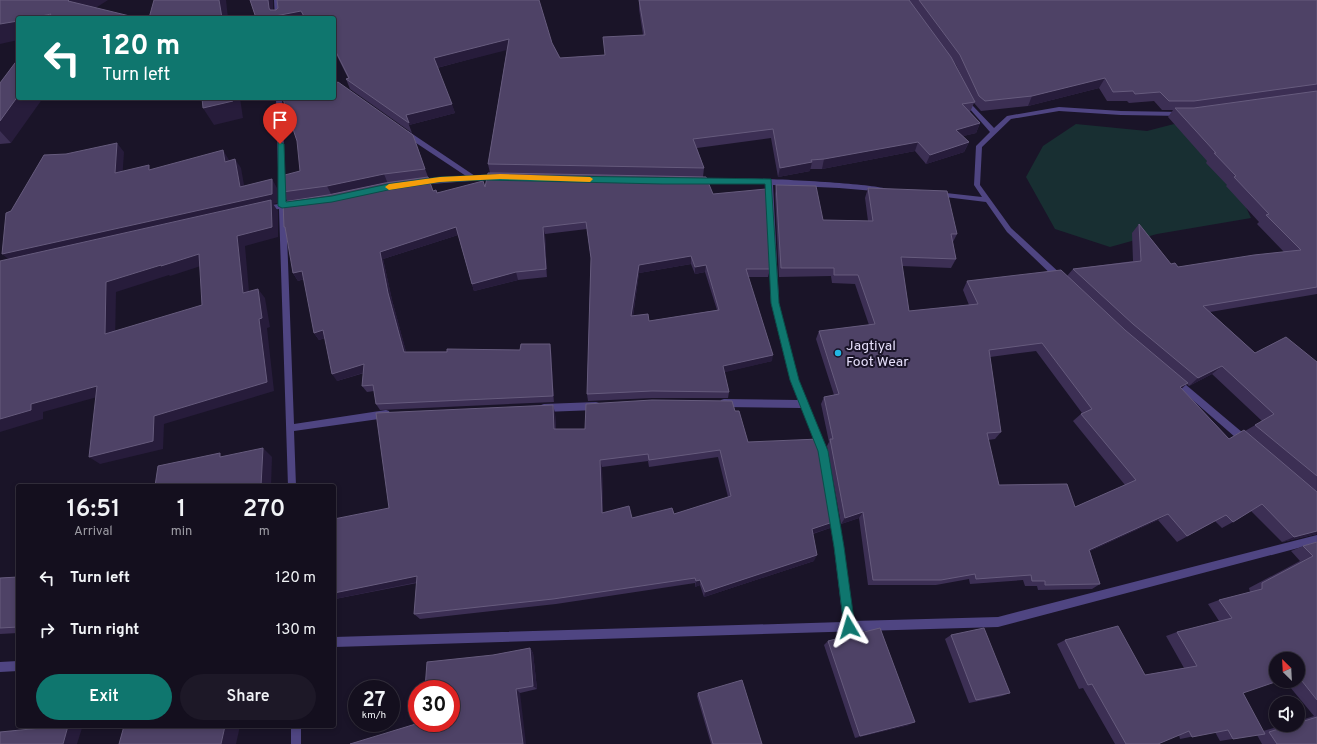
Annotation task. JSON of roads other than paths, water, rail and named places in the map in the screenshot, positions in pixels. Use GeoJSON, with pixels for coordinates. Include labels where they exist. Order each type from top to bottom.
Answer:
{"type":"FeatureCollection","features":[{"type":"Feature","properties":{"kind":"street"},"geometry":{"type":"LineString","coordinates":[[277,0],[278,16]]}},
{"type":"Feature","properties":{"kind":"street"},"geometry":{"type":"LineString","coordinates":[[964,95],[971,107],[994,132]]}},
{"type":"Feature","properties":{"kind":"street"},"geometry":{"type":"LineString","coordinates":[[279,100],[292,484]]}},
{"type":"Feature","properties":{"kind":"street"},"geometry":{"type":"LineString","coordinates":[[1065,283],[1009,230],[977,185],[979,146],[1009,118],[1059,109],[1121,113],[1187,114]]}},
{"type":"Feature","properties":{"kind":"street"},"geometry":{"type":"LineString","coordinates":[[397,127],[473,178]]}},
{"type":"Feature","properties":{"kind":"street"},"geometry":{"type":"LineString","coordinates":[[410,184],[440,180],[507,177]]}},
{"type":"Feature","properties":{"kind":"street"},"geometry":{"type":"LineString","coordinates":[[693,181],[769,181],[834,184],[893,190]]}},
{"type":"Feature","properties":{"kind":"street"},"geometry":{"type":"LineString","coordinates":[[769,181],[775,303],[794,380],[823,451],[839,547],[849,627]]}},
{"type":"Feature","properties":{"kind":"street"},"geometry":{"type":"LineString","coordinates":[[930,193],[988,200]]}},
{"type":"Feature","properties":{"kind":"street"},"geometry":{"type":"LineString","coordinates":[[259,210],[296,204]]}},
{"type":"Feature","properties":{"kind":"street"},"geometry":{"type":"LineString","coordinates":[[1168,375],[1251,445]]}},
{"type":"Feature","properties":{"kind":"street"},"geometry":{"type":"LineString","coordinates":[[712,403],[804,404]]}},
{"type":"Feature","properties":{"kind":"street"},"geometry":{"type":"LineString","coordinates":[[535,409],[605,405]]}},
{"type":"Feature","properties":{"kind":"street"},"geometry":{"type":"LineString","coordinates":[[290,428],[398,414]]}},
{"type":"Feature","properties":{"kind":"street"},"geometry":{"type":"LineString","coordinates":[[336,642],[998,622],[1317,539]]}},
{"type":"Feature","properties":{"kind":"street"},"geometry":{"type":"LineString","coordinates":[[0,667],[16,666]]}},
{"type":"Feature","properties":{"kind":"street"},"geometry":{"type":"LineString","coordinates":[[296,728],[296,744]]}},
{"type":"Feature","properties":{"kind":"place","name":"Jagtiyal Foot Wear"},"geometry":{"type":"Point","coordinates":[838,353]}}]}
